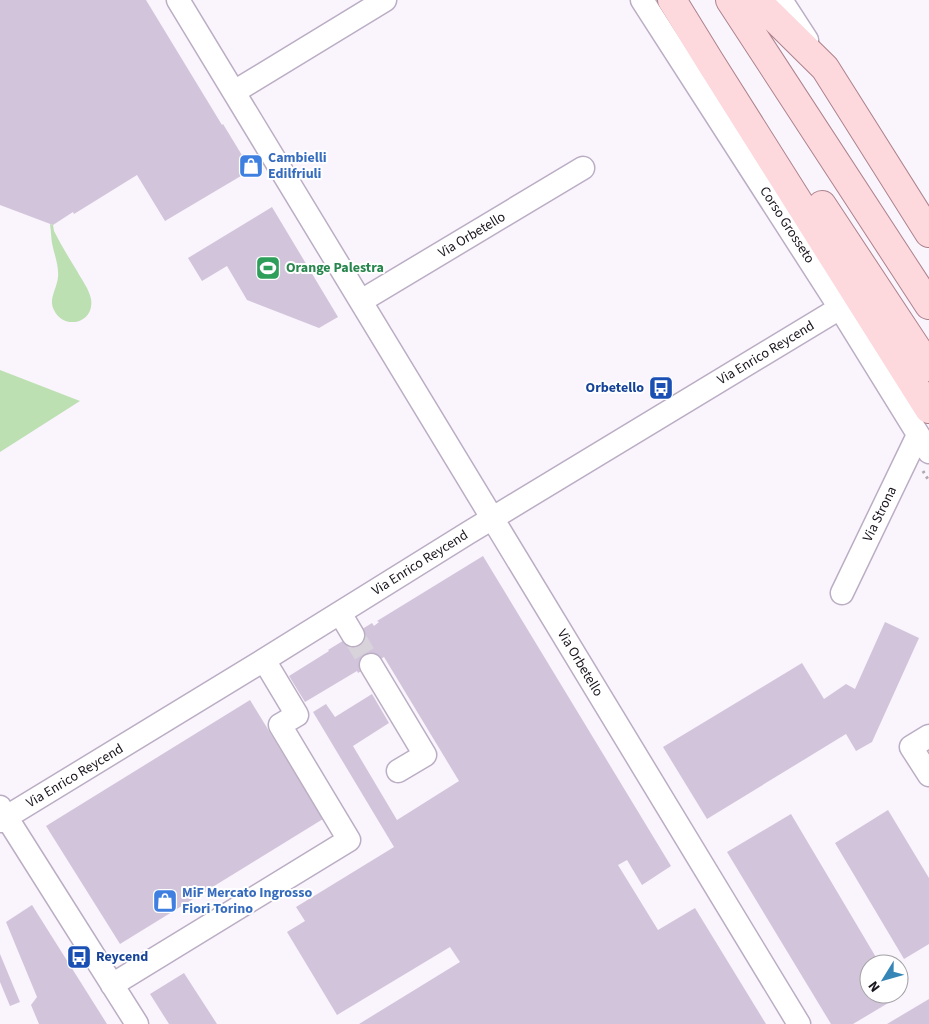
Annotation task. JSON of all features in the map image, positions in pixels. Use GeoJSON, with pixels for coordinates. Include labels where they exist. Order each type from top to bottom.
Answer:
{"type":"FeatureCollection","features":[{"type":"Feature","properties":{"kind":"main road","name":"Corso Grosseto"},"geometry":{"type":"LineString","coordinates":[[672,0],[929,409]]}},
{"type":"Feature","properties":{"kind":"main road"},"geometry":{"type":"LineString","coordinates":[[686,0],[929,367]]}},
{"type":"Feature","properties":{"kind":"main road"},"geometry":{"type":"LineString","coordinates":[[730,0],[929,305]]}},
{"type":"Feature","properties":{"kind":"main road"},"geometry":{"type":"LineString","coordinates":[[756,0],[825,68],[929,234]]}},
{"type":"Feature","properties":{"kind":"street","name":"Via Orbetello"},"geometry":{"type":"LineString","coordinates":[[178,0],[799,1024]]}},
{"type":"Feature","properties":{"kind":"street"},"geometry":{"type":"LineString","coordinates":[[234,92],[384,0]]}},
{"type":"Feature","properties":{"kind":"street","name":"Corso Grosseto"},"geometry":{"type":"LineString","coordinates":[[642,0],[840,308],[924,443]]}},
{"type":"Feature","properties":{"kind":"street"},"geometry":{"type":"LineString","coordinates":[[782,0],[825,68]]}},
{"type":"Feature","properties":{"kind":"street","name":"Via Orbetello"},"geometry":{"type":"LineString","coordinates":[[361,301],[583,168]]}},
{"type":"Feature","properties":{"kind":"street","name":"Via Enrico Reycend"},"geometry":{"type":"LineString","coordinates":[[2,815],[264,660],[840,308]]}},
{"type":"Feature","properties":{"kind":"street","name":"Via Strona"},"geometry":{"type":"LineString","coordinates":[[842,593],[924,443]]}},
{"type":"Feature","properties":{"kind":"street"},"geometry":{"type":"LineString","coordinates":[[340,613],[353,635]]}},
{"type":"Feature","properties":{"kind":"street"},"geometry":{"type":"LineString","coordinates":[[112,985],[349,840],[280,725],[297,715],[264,660]]}},
{"type":"Feature","properties":{"kind":"street"},"geometry":{"type":"LineString","coordinates":[[371,665],[425,755],[398,771]]}},
{"type":"Feature","properties":{"kind":"street"},"geometry":{"type":"LineString","coordinates":[[929,736],[911,747],[929,776]]}},
{"type":"Feature","properties":{"kind":"street"},"geometry":{"type":"LineString","coordinates":[[2,815],[137,1024]]}},
{"type":"Feature","properties":{"kind":"green space"},"geometry":{"type":"Polygon","coordinates":[[[50,224],[53,225],[54,231],[90,295],[91,307],[88,314],[84,319],[78,321],[65,321],[59,317],[52,306],[58,273],[50,224]]]}},
{"type":"Feature","properties":{"kind":"green space"},"geometry":{"type":"Polygon","coordinates":[[[0,370],[80,401],[0,452],[0,370]]]}},
{"type":"Feature","properties":{"kind":"building"},"geometry":{"type":"Polygon","coordinates":[[[0,0],[146,0],[251,170],[165,221],[137,175],[53,225],[0,205],[0,0]]]}},
{"type":"Feature","properties":{"kind":"building","name":"Orange Palestra"},"geometry":{"type":"Polygon","coordinates":[[[272,207],[338,317],[319,328],[247,300],[227,266],[202,281],[188,258],[272,207]]]}},
{"type":"Feature","properties":{"kind":"building"},"geometry":{"type":"Polygon","coordinates":[[[483,556],[671,866],[642,885],[627,860],[618,865],[658,930],[695,908],[766,1024],[359,1024],[460,962],[450,947],[337,1015],[287,932],[305,921],[296,907],[394,847],[313,712],[326,704],[335,717],[372,694],[389,723],[353,746],[397,820],[459,781],[384,657],[305,702],[289,676],[372,623],[374,626],[379,622],[377,621],[483,556]]]}},
{"type":"Feature","properties":{"kind":"building"},"geometry":{"type":"Polygon","coordinates":[[[885,622],[919,638],[872,742],[856,751],[846,734],[707,819],[663,747],[802,663],[824,699],[846,684],[855,689],[885,622]]]}},
{"type":"Feature","properties":{"kind":"building"},"geometry":{"type":"Polygon","coordinates":[[[250,700],[323,819],[120,944],[46,826],[250,700]]]}},
{"type":"Feature","properties":{"kind":"building"},"geometry":{"type":"Polygon","coordinates":[[[888,810],[929,878],[929,944],[909,956],[909,954],[901,954],[835,843],[888,810]]]}},
{"type":"Feature","properties":{"kind":"building"},"geometry":{"type":"Polygon","coordinates":[[[791,814],[874,954],[859,954],[859,1004],[887,1004],[853,1024],[831,1024],[727,852],[791,814]]]}},
{"type":"Feature","properties":{"kind":"building"},"geometry":{"type":"Polygon","coordinates":[[[32,905],[107,1024],[39,1024],[31,1005],[37,997],[6,922],[32,905]]]}},
{"type":"Feature","properties":{"kind":"building"},"geometry":{"type":"Polygon","coordinates":[[[0,954],[20,1002],[10,1006],[0,982],[0,954]]]}},
{"type":"Feature","properties":{"kind":"building"},"geometry":{"type":"Polygon","coordinates":[[[184,973],[217,1024],[169,1024],[150,994],[184,973]]]}},
{"type":"Feature","properties":{"kind":"building"},"geometry":{"type":"Polygon","coordinates":[[[929,999],[929,1024],[887,1024],[929,999]]]}},
{"type":"Feature","properties":{"kind":"tunnel"},"geometry":{"type":"LineString","coordinates":[[353,635],[371,665]]}},
{"type":"Feature","properties":{"kind":"place","name":"Cambielli Edilfriuli"},"geometry":{"type":"Point","coordinates":[251,166]}},
{"type":"Feature","properties":{"kind":"place","name":"Orange Palestra"},"geometry":{"type":"Point","coordinates":[268,268]}},
{"type":"Feature","properties":{"kind":"place","name":"Orbetello"},"geometry":{"type":"Point","coordinates":[661,388]}},
{"type":"Feature","properties":{"kind":"place","name":"MiF Mercato Ingrosso Fiori Torino"},"geometry":{"type":"Point","coordinates":[165,901]}},
{"type":"Feature","properties":{"kind":"place","name":"Reycend"},"geometry":{"type":"Point","coordinates":[79,957]}}]}
